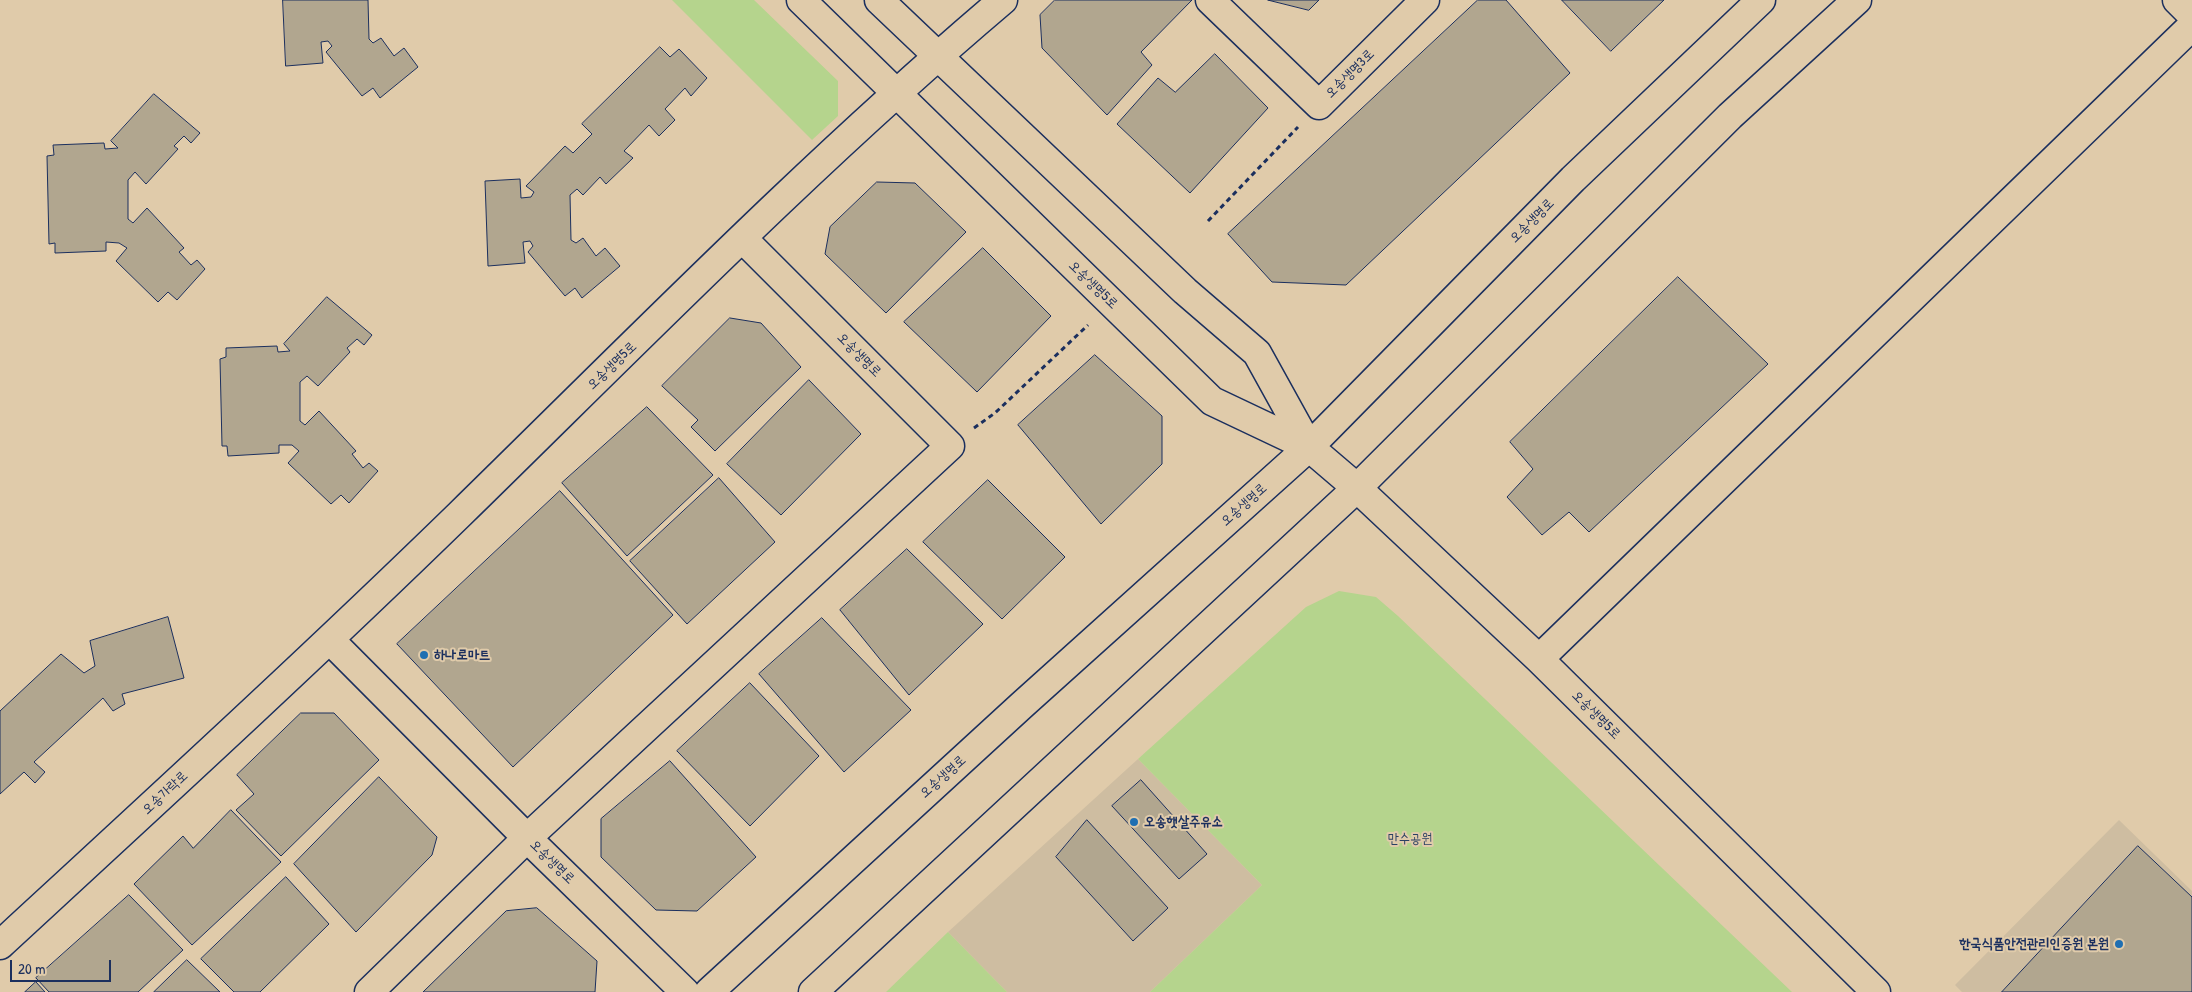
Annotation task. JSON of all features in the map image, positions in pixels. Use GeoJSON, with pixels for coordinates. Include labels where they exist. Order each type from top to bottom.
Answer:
{"type":"FeatureCollection","features":[{"type":"Feature","properties":{"kind":"street","name":"오송생명5로"},"geometry":{"type":"LineString","coordinates":[[801,0],[1212,401],[1309,446],[1357,488],[1539,659],[1876,992]]}},
{"type":"Feature","properties":{"kind":"street","name":"오송생명5로"},"geometry":{"type":"LineString","coordinates":[[879,0],[1185,291],[1257,353],[1309,446]]}},
{"type":"Feature","properties":{"kind":"street","name":"오송생명5로"},"geometry":{"type":"LineString","coordinates":[[330,640],[742,239],[896,94],[1003,0]]}},
{"type":"Feature","properties":{"kind":"street","name":"오송생명3로"},"geometry":{"type":"LineString","coordinates":[[1210,0],[1319,104],[1425,0]]}},
{"type":"Feature","properties":{"kind":"street","name":"오송생명로"},"geometry":{"type":"LineString","coordinates":[[709,992],[1309,446],[1572,179],[1761,0]]}},
{"type":"Feature","properties":{"kind":"street"},"geometry":{"type":"LineString","coordinates":[[813,992],[1357,488],[1730,116],[1857,0]]}},
{"type":"Feature","properties":{"kind":"street"},"geometry":{"type":"LineString","coordinates":[[2177,0],[2192,15]]}},
{"type":"Feature","properties":{"kind":"street"},"geometry":{"type":"LineString","coordinates":[[1539,659],[2192,26]]}},
{"type":"Feature","properties":{"kind":"street","name":"오송생명로"},"geometry":{"type":"LineString","coordinates":[[369,992],[527,838],[950,446],[742,239]]}},
{"type":"Feature","properties":{"kind":"street"},"geometry":{"type":"LineString","coordinates":[[330,640],[527,838]]}},
{"type":"Feature","properties":{"kind":"street","name":"오송가락로"},"geometry":{"type":"LineString","coordinates":[[0,945],[330,640]]}},
{"type":"Feature","properties":{"kind":"street","name":"오송생명로"},"geometry":{"type":"LineString","coordinates":[[527,838],[685,992]]}},
{"type":"Feature","properties":{"kind":"path"},"geometry":{"type":"LineString","coordinates":[[1208,222],[1319,104]]}},
{"type":"Feature","properties":{"kind":"path"},"geometry":{"type":"LineString","coordinates":[[950,446],[995,413],[1089,324]]}},
{"type":"Feature","properties":{"kind":"shaded area","name":"오송햇살주유소"},"geometry":{"type":"Polygon","coordinates":[[[1138,759],[1262,885],[1150,992],[1007,992],[948,932],[1138,759]]]}},
{"type":"Feature","properties":{"kind":"shaded area","name":"한국식품안전관리인증원 본원"},"geometry":{"type":"Polygon","coordinates":[[[2119,820],[2192,891],[2192,992],[1962,992],[1955,985],[2119,820]]]}},
{"type":"Feature","properties":{"kind":"green space"},"geometry":{"type":"Polygon","coordinates":[[[672,0],[754,0],[838,81],[838,116],[812,140],[672,0]]]}},
{"type":"Feature","properties":{"kind":"green space","name":"만수공원"},"geometry":{"type":"Polygon","coordinates":[[[1339,591],[1376,597],[1398,616],[1792,992],[1150,992],[1262,885],[1138,759],[1306,607],[1339,591]]]}},
{"type":"Feature","properties":{"kind":"green space"},"geometry":{"type":"Polygon","coordinates":[[[948,932],[1007,992],[886,992],[948,932]]]}},
{"type":"Feature","properties":{"kind":"building"},"geometry":{"type":"Polygon","coordinates":[[[283,0],[368,0],[369,39],[373,43],[381,38],[394,56],[404,48],[418,67],[380,98],[373,88],[362,96],[326,52],[332,46],[328,41],[321,42],[323,63],[286,66],[283,0]]]}},
{"type":"Feature","properties":{"kind":"building"},"geometry":{"type":"Polygon","coordinates":[[[1055,0],[1192,0],[1141,52],[1152,65],[1107,115],[1042,48],[1040,15],[1055,0]]]}},
{"type":"Feature","properties":{"kind":"building"},"geometry":{"type":"Polygon","coordinates":[[[1268,0],[1319,0],[1309,10],[1268,0]]]}},
{"type":"Feature","properties":{"kind":"building"},"geometry":{"type":"Polygon","coordinates":[[[1478,0],[1506,0],[1570,73],[1346,285],[1272,282],[1228,234],[1478,0]]]}},
{"type":"Feature","properties":{"kind":"building"},"geometry":{"type":"Polygon","coordinates":[[[1562,0],[1664,0],[1611,51],[1562,0]]]}},
{"type":"Feature","properties":{"kind":"building"},"geometry":{"type":"Polygon","coordinates":[[[660,47],[670,57],[679,49],[707,78],[691,96],[685,88],[665,109],[675,120],[659,136],[649,125],[624,151],[633,158],[606,184],[600,177],[583,195],[577,189],[570,195],[571,240],[576,243],[583,238],[596,256],[605,248],[620,266],[582,298],[575,288],[565,296],[528,252],[533,246],[530,241],[523,242],[525,263],[488,266],[485,181],[520,179],[521,198],[531,197],[534,192],[526,186],[565,146],[573,153],[592,134],[582,124],[660,47]]]}},
{"type":"Feature","properties":{"kind":"building"},"geometry":{"type":"Polygon","coordinates":[[[1215,54],[1268,108],[1190,193],[1117,124],[1158,78],[1175,92],[1215,54]]]}},
{"type":"Feature","properties":{"kind":"building"},"geometry":{"type":"Polygon","coordinates":[[[154,94],[200,133],[191,143],[184,136],[174,146],[178,149],[146,184],[135,172],[128,180],[128,219],[133,223],[147,208],[184,248],[179,252],[191,265],[197,260],[205,269],[177,300],[168,292],[158,302],[116,261],[127,248],[119,243],[106,242],[106,251],[55,253],[55,243],[49,244],[47,156],[54,155],[53,145],[104,143],[105,149],[118,148],[111,141],[154,94]]]}},
{"type":"Feature","properties":{"kind":"building"},"geometry":{"type":"Polygon","coordinates":[[[877,182],[915,183],[966,232],[886,313],[825,254],[830,227],[877,182]]]}},
{"type":"Feature","properties":{"kind":"building"},"geometry":{"type":"Polygon","coordinates":[[[983,248],[1051,316],[977,392],[904,322],[983,248]]]}},
{"type":"Feature","properties":{"kind":"building"},"geometry":{"type":"Polygon","coordinates":[[[1678,277],[1768,364],[1589,532],[1569,512],[1542,535],[1507,497],[1533,469],[1510,442],[1678,277]]]}},
{"type":"Feature","properties":{"kind":"building"},"geometry":{"type":"Polygon","coordinates":[[[327,297],[372,335],[364,345],[357,339],[347,348],[350,352],[318,386],[307,376],[300,382],[300,421],[305,425],[319,411],[356,451],[352,454],[363,468],[369,463],[378,471],[349,503],[341,495],[331,504],[288,463],[299,451],[292,445],[279,445],[279,453],[228,456],[227,446],[222,446],[220,359],[226,357],[226,348],[277,346],[278,352],[290,351],[284,344],[327,297]]]}},
{"type":"Feature","properties":{"kind":"building"},"geometry":{"type":"Polygon","coordinates":[[[730,318],[761,323],[801,367],[715,451],[691,427],[698,420],[662,386],[730,318]]]}},
{"type":"Feature","properties":{"kind":"building"},"geometry":{"type":"Polygon","coordinates":[[[1095,355],[1162,416],[1162,464],[1101,524],[1018,425],[1095,355]]]}},
{"type":"Feature","properties":{"kind":"building"},"geometry":{"type":"Polygon","coordinates":[[[809,380],[861,434],[781,515],[727,464],[809,380]]]}},
{"type":"Feature","properties":{"kind":"building"},"geometry":{"type":"Polygon","coordinates":[[[647,407],[713,475],[627,556],[562,483],[647,407]]]}},
{"type":"Feature","properties":{"kind":"building"},"geometry":{"type":"Polygon","coordinates":[[[719,478],[775,542],[687,624],[630,561],[719,478]]]}},
{"type":"Feature","properties":{"kind":"building"},"geometry":{"type":"Polygon","coordinates":[[[988,480],[1065,557],[1002,619],[923,542],[988,480]]]}},
{"type":"Feature","properties":{"kind":"building"},"geometry":{"type":"Polygon","coordinates":[[[560,491],[673,615],[513,767],[397,644],[560,491]]]}},
{"type":"Feature","properties":{"kind":"building"},"geometry":{"type":"Polygon","coordinates":[[[907,549],[983,624],[909,695],[840,610],[907,549]]]}},
{"type":"Feature","properties":{"kind":"building"},"geometry":{"type":"Polygon","coordinates":[[[168,617],[184,678],[122,694],[125,704],[113,711],[103,698],[34,762],[45,772],[35,783],[24,772],[0,794],[0,711],[61,654],[84,673],[95,666],[90,641],[168,617]]]}},
{"type":"Feature","properties":{"kind":"building"},"geometry":{"type":"Polygon","coordinates":[[[822,618],[911,710],[844,772],[759,674],[822,618]]]}},
{"type":"Feature","properties":{"kind":"building"},"geometry":{"type":"Polygon","coordinates":[[[750,683],[819,756],[750,826],[677,751],[750,683]]]}},
{"type":"Feature","properties":{"kind":"building"},"geometry":{"type":"Polygon","coordinates":[[[301,713],[334,713],[379,760],[281,856],[236,810],[254,794],[237,775],[301,713]]]}},
{"type":"Feature","properties":{"kind":"building"},"geometry":{"type":"Polygon","coordinates":[[[670,761],[756,857],[697,911],[656,910],[601,857],[601,819],[670,761]]]}},
{"type":"Feature","properties":{"kind":"building"},"geometry":{"type":"Polygon","coordinates":[[[379,777],[437,837],[432,855],[356,932],[294,864],[379,777]]]}},
{"type":"Feature","properties":{"kind":"building"},"geometry":{"type":"Polygon","coordinates":[[[1141,780],[1207,854],[1179,879],[1112,806],[1141,780]]]}},
{"type":"Feature","properties":{"kind":"building"},"geometry":{"type":"Polygon","coordinates":[[[231,810],[281,862],[192,945],[134,884],[183,836],[193,848],[231,810]]]}},
{"type":"Feature","properties":{"kind":"building"},"geometry":{"type":"Polygon","coordinates":[[[1087,820],[1168,908],[1133,941],[1056,857],[1087,820]]]}},
{"type":"Feature","properties":{"kind":"building","name":"한국식품안전관리인증원 본원"},"geometry":{"type":"Polygon","coordinates":[[[2138,846],[2192,897],[2192,992],[2002,992],[2138,846]]]}},
{"type":"Feature","properties":{"kind":"building"},"geometry":{"type":"Polygon","coordinates":[[[286,877],[329,924],[260,992],[234,992],[201,959],[286,877]]]}},
{"type":"Feature","properties":{"kind":"building"},"geometry":{"type":"Polygon","coordinates":[[[129,895],[183,950],[138,992],[49,992],[36,978],[129,895]]]}},
{"type":"Feature","properties":{"kind":"building"},"geometry":{"type":"Polygon","coordinates":[[[537,908],[597,961],[595,992],[423,992],[506,911],[537,908]]]}},
{"type":"Feature","properties":{"kind":"building"},"geometry":{"type":"Polygon","coordinates":[[[187,960],[220,992],[154,992],[187,960]]]}},
{"type":"Feature","properties":{"kind":"building"},"geometry":{"type":"Polygon","coordinates":[[[36,982],[45,992],[25,992],[36,982]]]}},
{"type":"Feature","properties":{"kind":"place","name":"하나로마트"},"geometry":{"type":"Point","coordinates":[424,655]}},
{"type":"Feature","properties":{"kind":"place","name":"오송햇살주유소"},"geometry":{"type":"Point","coordinates":[1134,822]}},
{"type":"Feature","properties":{"kind":"place","name":"한국식품안전관리인증원 본원"},"geometry":{"type":"Point","coordinates":[2119,944]}}]}
